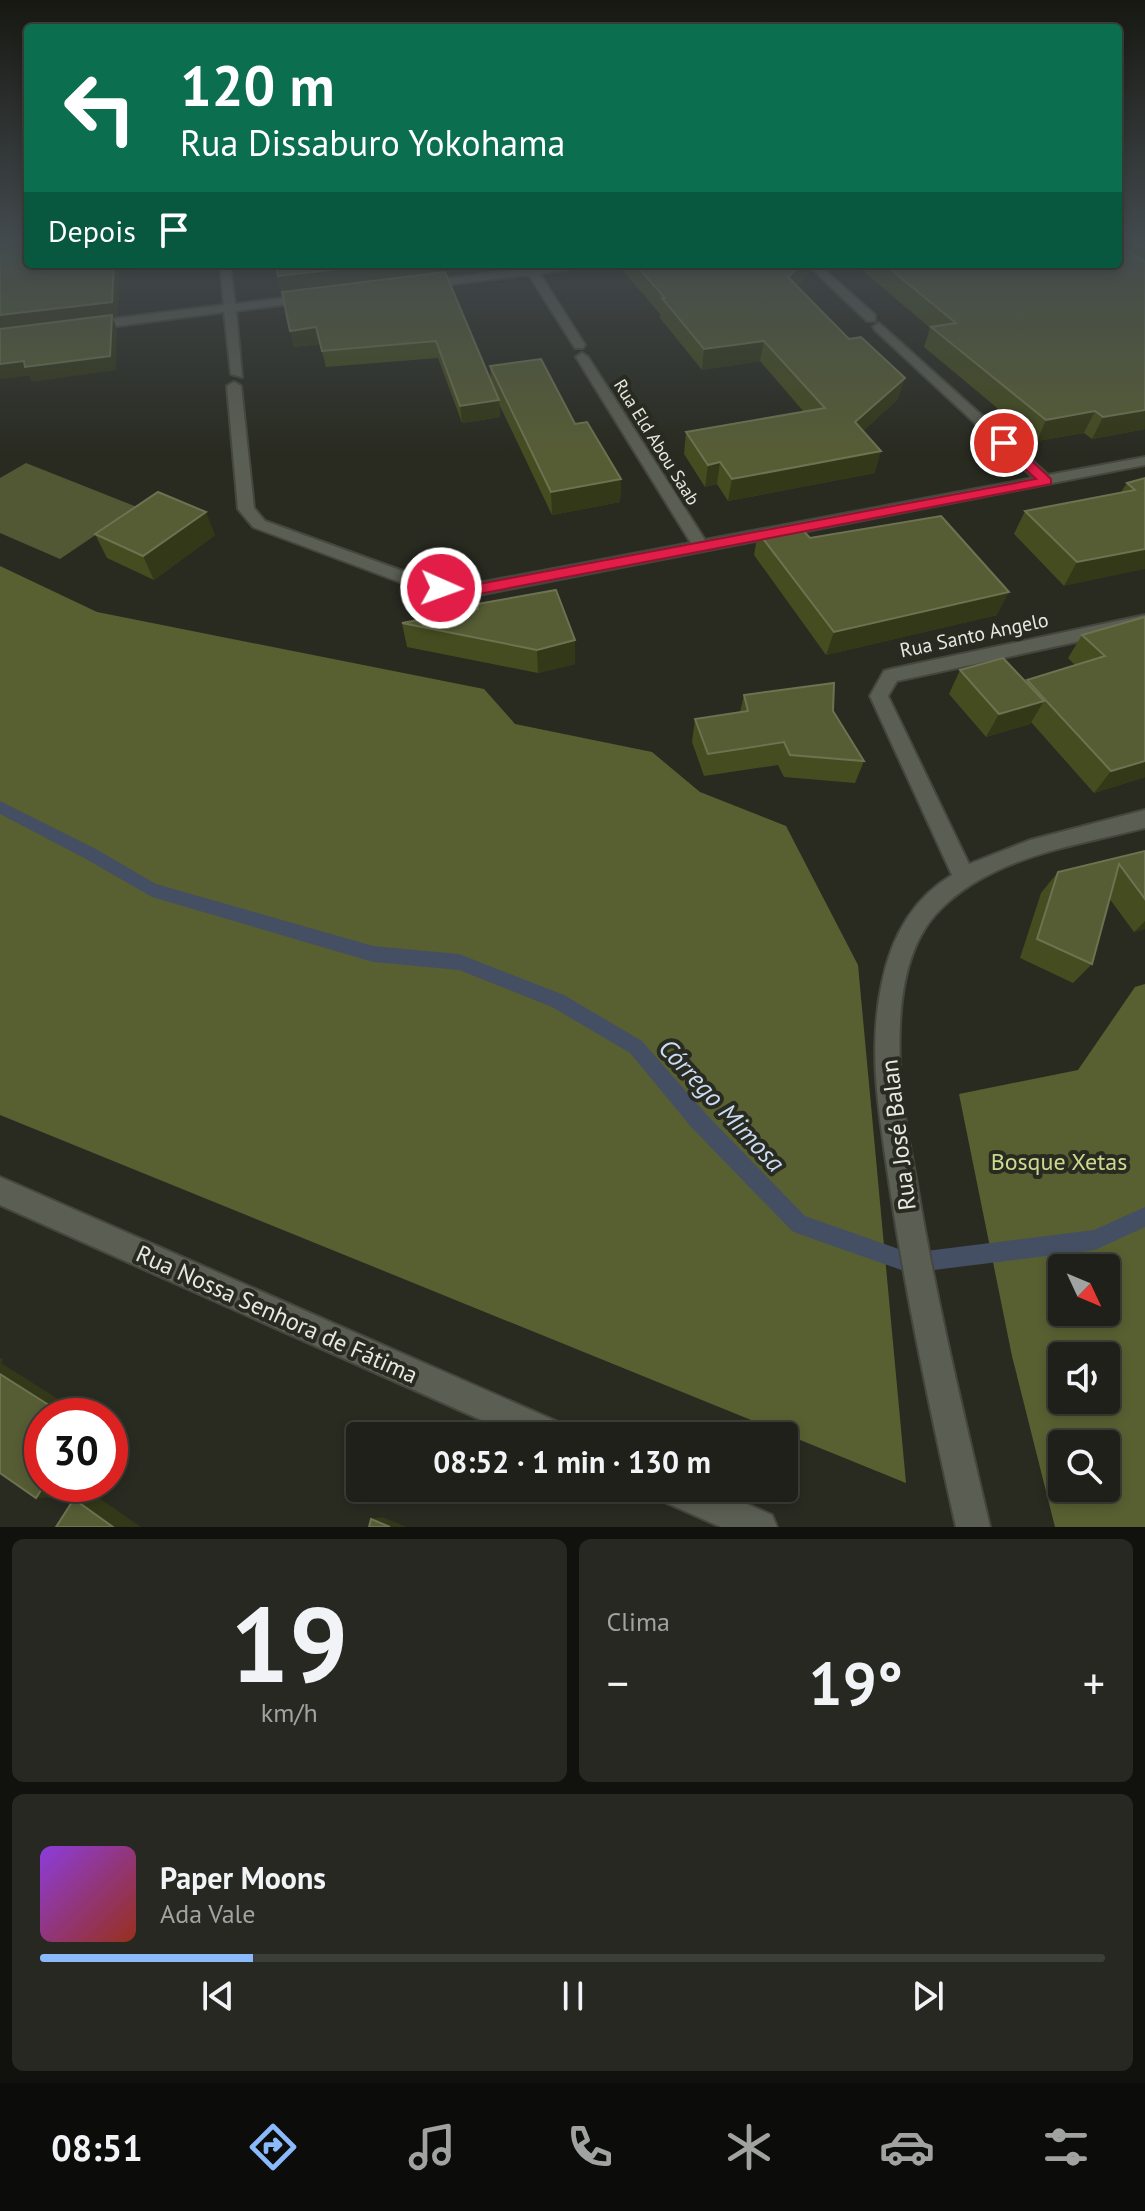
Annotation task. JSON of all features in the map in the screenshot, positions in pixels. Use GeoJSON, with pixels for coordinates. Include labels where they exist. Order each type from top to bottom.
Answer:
{"type":"FeatureCollection","features":[{"type":"Feature","properties":{"kind":"street"},"geometry":{"type":"LineString","coordinates":[[77,327],[204,311]]}},
{"type":"Feature","properties":{"kind":"street"},"geometry":{"type":"LineString","coordinates":[[230,311],[246,509],[259,524],[419,583],[463,592],[1145,461]]}},
{"type":"Feature","properties":{"kind":"street","name":"Rua Eld Abou Saab"},"geometry":{"type":"LineString","coordinates":[[557,311],[701,547]]}},
{"type":"Feature","properties":{"kind":"street"},"geometry":{"type":"LineString","coordinates":[[862,311],[1046,481]]}},
{"type":"Feature","properties":{"kind":"street","name":"Rua Santo Angelo"},"geometry":{"type":"LineString","coordinates":[[964,877],[879,696],[891,676],[1145,621]]}},
{"type":"Feature","properties":{"kind":"street","name":"Rua José Balan"},"geometry":{"type":"LineString","coordinates":[[973,1527],[927,1320],[887,1071],[889,1013],[898,959],[927,908],[964,877],[1019,854],[1145,819]]}},
{"type":"Feature","properties":{"kind":"street","name":"Rua Nossa Senhora de Fátima"},"geometry":{"type":"LineString","coordinates":[[0,1191],[522,1422]]}},
{"type":"Feature","properties":{"kind":"street"},"geometry":{"type":"LineString","coordinates":[[704,1502],[760,1527]]}},
{"type":"Feature","properties":{"kind":"green space"},"geometry":{"type":"Polygon","coordinates":[[[26,463],[137,507],[60,559],[0,533],[0,478],[26,463]]]}},
{"type":"Feature","properties":{"kind":"green space"},"geometry":{"type":"Polygon","coordinates":[[[0,566],[97,612],[484,689],[515,724],[652,752],[700,792],[786,826],[858,965],[906,1483],[798,1439],[798,1422],[756,1422],[0,1115],[0,566]]]}},
{"type":"Feature","properties":{"kind":"green space","name":"Bosque Xetas"},"geometry":{"type":"Polygon","coordinates":[[[1145,984],[1145,1527],[1055,1527],[1049,1502],[1120,1502],[1120,1430],[1048,1430],[1048,1499],[1012,1356],[959,1094],[1078,1070],[1135,987],[1145,984]]]}},
{"type":"Feature","properties":{"kind":"building"},"geometry":{"type":"Polygon","coordinates":[[[0,311],[32,311],[0,315],[0,311]]]}},
{"type":"Feature","properties":{"kind":"building"},"geometry":{"type":"Polygon","coordinates":[[[286,311],[462,311],[499,400],[460,406],[436,341],[322,351],[316,327],[290,331],[286,311]]]}},
{"type":"Feature","properties":{"kind":"building"},"geometry":{"type":"Polygon","coordinates":[[[673,311],[822,311],[849,339],[861,337],[905,378],[855,422],[881,451],[732,479],[720,462],[708,465],[686,432],[825,408],[764,341],[704,349],[673,311]]]}},
{"type":"Feature","properties":{"kind":"building"},"geometry":{"type":"Polygon","coordinates":[[[942,311],[1145,311],[1145,410],[1103,417],[1095,411],[1046,420],[931,327],[956,323],[942,311]]]}},
{"type":"Feature","properties":{"kind":"building"},"geometry":{"type":"Polygon","coordinates":[[[112,315],[110,356],[25,367],[24,361],[0,364],[0,329],[112,315]]]}},
{"type":"Feature","properties":{"kind":"building"},"geometry":{"type":"Polygon","coordinates":[[[541,359],[575,424],[587,422],[621,479],[551,492],[490,366],[541,359]]]}},
{"type":"Feature","properties":{"kind":"building"},"geometry":{"type":"Polygon","coordinates":[[[1145,478],[1145,549],[1077,562],[1025,511],[1135,490],[1127,483],[1145,478]]]}},
{"type":"Feature","properties":{"kind":"building"},"geometry":{"type":"Polygon","coordinates":[[[158,492],[206,512],[143,556],[95,534],[158,492]]]}},
{"type":"Feature","properties":{"kind":"building"},"geometry":{"type":"Polygon","coordinates":[[[941,516],[1009,592],[834,632],[758,532],[799,526],[810,538],[941,516]]]}},
{"type":"Feature","properties":{"kind":"building"},"geometry":{"type":"Polygon","coordinates":[[[556,590],[575,640],[537,650],[402,623],[478,609],[477,604],[556,590]]]}},
{"type":"Feature","properties":{"kind":"building"},"geometry":{"type":"Polygon","coordinates":[[[1145,617],[1145,761],[1111,771],[1027,680],[1105,656],[1082,635],[1145,617]]]}},
{"type":"Feature","properties":{"kind":"building"},"geometry":{"type":"Polygon","coordinates":[[[1003,658],[1044,701],[999,714],[960,670],[1003,658]]]}},
{"type":"Feature","properties":{"kind":"building"},"geometry":{"type":"Polygon","coordinates":[[[834,683],[833,711],[864,761],[790,755],[784,742],[708,754],[695,719],[748,711],[744,695],[834,683]]]}},
{"type":"Feature","properties":{"kind":"building"},"geometry":{"type":"Polygon","coordinates":[[[1145,851],[1145,899],[1119,864],[1092,964],[1037,939],[1058,872],[1145,851]]]}},
{"type":"Feature","properties":{"kind":"building"},"geometry":{"type":"Polygon","coordinates":[[[0,1374],[38,1398],[24,1398],[24,1490],[0,1473],[0,1374]]]}},
{"type":"Feature","properties":{"kind":"building"},"geometry":{"type":"Polygon","coordinates":[[[72,1502],[78,1502],[113,1527],[56,1527],[72,1502]]]}},
{"type":"Feature","properties":{"kind":"building"},"geometry":{"type":"Polygon","coordinates":[[[371,1519],[390,1527],[369,1527],[371,1519]]]}},
{"type":"Feature","properties":{"kind":"waterway","name":"Córrego Mimosa"},"geometry":{"type":"LineString","coordinates":[[0,807],[152,890],[373,954],[459,962],[558,1001],[636,1047],[699,1121],[799,1224],[910,1263],[1095,1240],[1145,1217]]}},
{"type":"Feature","properties":{"kind":"route"},"geometry":{"type":"LineString","coordinates":[[441,588],[463,592],[1046,481],[1004,443]]}}]}
